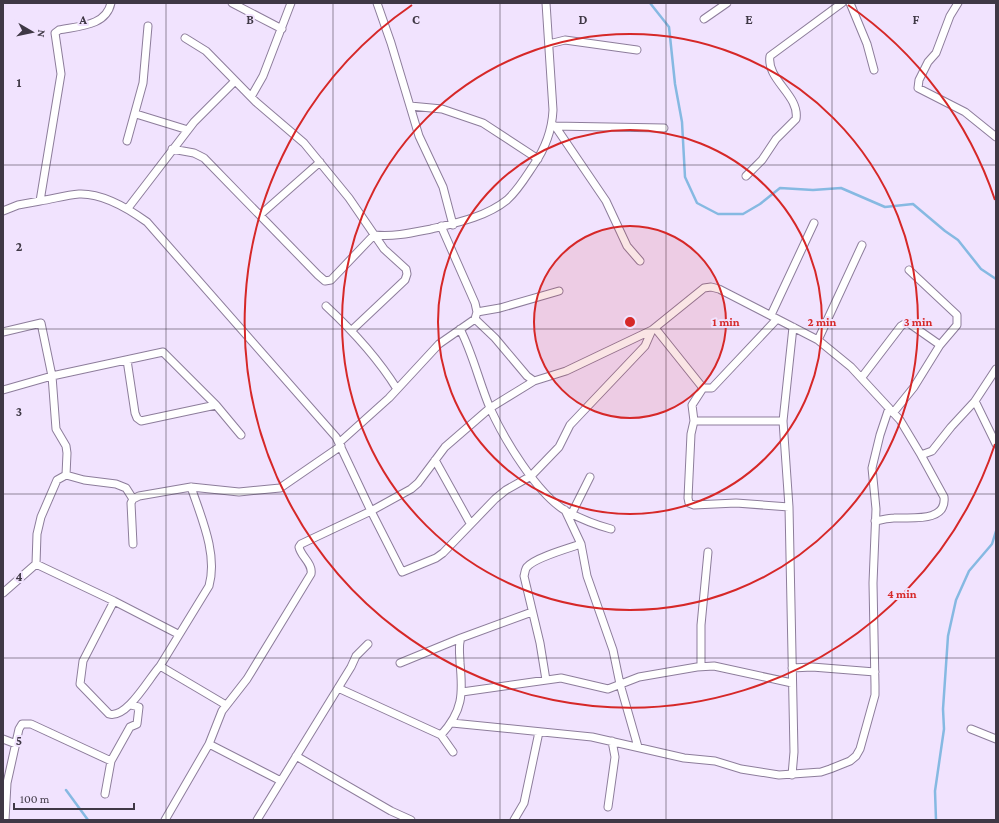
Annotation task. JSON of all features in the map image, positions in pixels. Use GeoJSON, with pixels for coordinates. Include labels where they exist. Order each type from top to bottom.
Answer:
{"type":"FeatureCollection","features":[{"type":"Feature","properties":{"kind":"street"},"geometry":{"type":"LineString","coordinates":[[40,201],[62,74],[54,36],[60,30],[93,24],[105,16],[109,11],[111,3]]}},
{"type":"Feature","properties":{"kind":"street"},"geometry":{"type":"LineString","coordinates":[[232,3],[282,29]]}},
{"type":"Feature","properties":{"kind":"street"},"geometry":{"type":"LineString","coordinates":[[250,97],[263,76],[292,3]]}},
{"type":"Feature","properties":{"kind":"street"},"geometry":{"type":"LineString","coordinates":[[376,3],[391,43],[419,136],[443,188],[453,225]]}},
{"type":"Feature","properties":{"kind":"street"},"geometry":{"type":"LineString","coordinates":[[172,149],[194,153],[204,158],[324,281],[331,280],[374,235],[399,236],[441,226],[453,225],[488,210],[506,200],[520,186],[538,159],[554,126],[546,3]]}},
{"type":"Feature","properties":{"kind":"street"},"geometry":{"type":"LineString","coordinates":[[713,3],[716,11]]}},
{"type":"Feature","properties":{"kind":"street"},"geometry":{"type":"LineString","coordinates":[[704,19],[727,3]]}},
{"type":"Feature","properties":{"kind":"street"},"geometry":{"type":"LineString","coordinates":[[746,176],[762,160],[776,140],[796,119],[796,108],[770,67],[770,56],[842,3]]}},
{"type":"Feature","properties":{"kind":"street"},"geometry":{"type":"LineString","coordinates":[[850,3],[867,44],[874,70]]}},
{"type":"Feature","properties":{"kind":"street"},"geometry":{"type":"LineString","coordinates":[[958,3],[950,16],[936,53],[928,62],[919,80],[918,88],[964,112],[996,137]]}},
{"type":"Feature","properties":{"kind":"street"},"geometry":{"type":"LineString","coordinates":[[127,141],[136,114],[146,68],[148,26]]}},
{"type":"Feature","properties":{"kind":"street"},"geometry":{"type":"LineString","coordinates":[[185,38],[206,51],[250,97],[299,138],[349,198],[384,249],[406,269],[407,274],[405,280],[352,330]]}},
{"type":"Feature","properties":{"kind":"street"},"geometry":{"type":"LineString","coordinates":[[549,44],[565,40],[637,50]]}},
{"type":"Feature","properties":{"kind":"street"},"geometry":{"type":"LineString","coordinates":[[128,208],[188,130],[235,81]]}},
{"type":"Feature","properties":{"kind":"street"},"geometry":{"type":"LineString","coordinates":[[410,106],[442,109],[483,123],[538,159]]}},
{"type":"Feature","properties":{"kind":"street"},"geometry":{"type":"LineString","coordinates":[[136,114],[188,130]]}},
{"type":"Feature","properties":{"kind":"street"},"geometry":{"type":"LineString","coordinates":[[554,126],[664,128]]}},
{"type":"Feature","properties":{"kind":"street"},"geometry":{"type":"LineString","coordinates":[[554,126],[606,201],[627,246],[640,261]]}},
{"type":"Feature","properties":{"kind":"street"},"geometry":{"type":"LineString","coordinates":[[260,215],[320,162]]}},
{"type":"Feature","properties":{"kind":"street"},"geometry":{"type":"LineString","coordinates":[[3,211],[18,205],[80,194],[108,199],[128,208],[147,222],[340,444],[371,511],[402,572],[436,558],[443,553],[470,523],[506,490],[531,476],[559,447],[570,425],[645,346],[654,329]]}},
{"type":"Feature","properties":{"kind":"street"},"geometry":{"type":"LineString","coordinates":[[703,388],[712,388],[774,317],[814,223]]}},
{"type":"Feature","properties":{"kind":"street"},"geometry":{"type":"LineString","coordinates":[[441,226],[476,316],[527,376],[534,381]]}},
{"type":"Feature","properties":{"kind":"street"},"geometry":{"type":"LineString","coordinates":[[818,340],[862,245]]}},
{"type":"Feature","properties":{"kind":"street"},"geometry":{"type":"LineString","coordinates":[[452,723],[573,734],[612,741],[684,758],[715,761],[751,771],[792,775],[821,772],[850,761],[856,756],[860,749],[875,695],[873,583],[875,521],[872,468],[880,435],[891,410],[914,387],[940,345],[957,325],[957,315],[909,270]]}},
{"type":"Feature","properties":{"kind":"street"},"geometry":{"type":"LineString","coordinates":[[165,820],[209,744],[226,705],[247,679],[310,574],[310,565],[300,551],[299,547],[301,544],[371,511],[411,489],[418,483],[435,460],[457,436],[490,408],[534,381],[566,371],[654,329],[699,291],[711,287],[818,340],[862,377],[908,432],[944,497],[943,507],[935,515],[928,517],[895,518],[875,521]]}},
{"type":"Feature","properties":{"kind":"street"},"geometry":{"type":"LineString","coordinates":[[133,544],[131,503],[133,499],[139,496],[191,487],[239,492],[267,491],[280,488],[340,444],[397,389],[432,351],[476,316],[558,291]]}},
{"type":"Feature","properties":{"kind":"street"},"geometry":{"type":"LineString","coordinates":[[326,306],[352,330],[380,362],[397,389]]}},
{"type":"Feature","properties":{"kind":"street"},"geometry":{"type":"LineString","coordinates":[[3,332],[41,323],[52,376],[56,429],[66,446],[66,475]]}},
{"type":"Feature","properties":{"kind":"street"},"geometry":{"type":"LineString","coordinates":[[862,377],[901,326],[906,323],[910,324],[940,345]]}},
{"type":"Feature","properties":{"kind":"street"},"geometry":{"type":"LineString","coordinates":[[792,775],[794,752],[789,507],[783,421],[793,327]]}},
{"type":"Feature","properties":{"kind":"street"},"geometry":{"type":"LineString","coordinates":[[460,329],[470,350],[490,408],[508,441],[531,476],[543,491],[569,512],[611,529]]}},
{"type":"Feature","properties":{"kind":"street"},"geometry":{"type":"LineString","coordinates":[[654,329],[703,388]]}},
{"type":"Feature","properties":{"kind":"street"},"geometry":{"type":"LineString","coordinates":[[3,390],[52,376],[163,352],[216,405],[241,436]]}},
{"type":"Feature","properties":{"kind":"street"},"geometry":{"type":"LineString","coordinates":[[127,360],[137,418],[141,420],[216,405]]}},
{"type":"Feature","properties":{"kind":"street"},"geometry":{"type":"LineString","coordinates":[[922,455],[932,451],[951,427],[975,401],[996,369]]}},
{"type":"Feature","properties":{"kind":"street"},"geometry":{"type":"LineString","coordinates":[[703,388],[692,405],[694,421],[691,434],[689,503],[694,505],[736,503],[789,507]]}},
{"type":"Feature","properties":{"kind":"street"},"geometry":{"type":"LineString","coordinates":[[975,401],[996,444]]}},
{"type":"Feature","properties":{"kind":"street"},"geometry":{"type":"LineString","coordinates":[[694,421],[783,421]]}},
{"type":"Feature","properties":{"kind":"street"},"geometry":{"type":"LineString","coordinates":[[435,460],[470,523]]}},
{"type":"Feature","properties":{"kind":"street"},"geometry":{"type":"LineString","coordinates":[[3,593],[36,564],[36,534],[41,517],[57,480],[66,475],[84,480],[116,484],[126,488],[133,499]]}},
{"type":"Feature","properties":{"kind":"street"},"geometry":{"type":"LineString","coordinates":[[569,512],[590,477]]}},
{"type":"Feature","properties":{"kind":"street"},"geometry":{"type":"LineString","coordinates":[[114,601],[82,662],[80,684],[111,715],[131,705],[160,666],[208,586],[212,575],[206,532],[191,487]]}},
{"type":"Feature","properties":{"kind":"street"},"geometry":{"type":"LineString","coordinates":[[569,512],[581,544],[587,576],[613,650],[620,684],[638,747]]}},
{"type":"Feature","properties":{"kind":"street"},"geometry":{"type":"LineString","coordinates":[[546,680],[540,643],[524,576],[526,568],[531,563],[563,549],[581,544]]}},
{"type":"Feature","properties":{"kind":"street"},"geometry":{"type":"LineString","coordinates":[[701,666],[701,625],[708,552]]}},
{"type":"Feature","properties":{"kind":"street"},"geometry":{"type":"LineString","coordinates":[[36,564],[114,601],[178,634]]}},
{"type":"Feature","properties":{"kind":"street"},"geometry":{"type":"LineString","coordinates":[[400,663],[461,638],[532,612]]}},
{"type":"Feature","properties":{"kind":"street"},"geometry":{"type":"LineString","coordinates":[[441,735],[452,723],[460,703],[462,692],[459,648],[461,638]]}},
{"type":"Feature","properties":{"kind":"street"},"geometry":{"type":"LineString","coordinates":[[257,820],[356,656],[368,644]]}},
{"type":"Feature","properties":{"kind":"street"},"geometry":{"type":"LineString","coordinates":[[160,666],[226,705]]}},
{"type":"Feature","properties":{"kind":"street"},"geometry":{"type":"LineString","coordinates":[[462,692],[561,678],[608,688],[640,677],[701,666],[714,666],[792,683]]}},
{"type":"Feature","properties":{"kind":"street"},"geometry":{"type":"LineString","coordinates":[[792,668],[812,667],[875,672]]}},
{"type":"Feature","properties":{"kind":"street"},"geometry":{"type":"LineString","coordinates":[[338,688],[441,735],[453,752]]}},
{"type":"Feature","properties":{"kind":"street"},"geometry":{"type":"LineString","coordinates":[[105,794],[111,761],[130,727],[137,724],[140,707],[131,705]]}},
{"type":"Feature","properties":{"kind":"street"},"geometry":{"type":"LineString","coordinates":[[5,820],[6,794],[19,729],[22,724],[31,724],[111,761]]}},
{"type":"Feature","properties":{"kind":"street"},"geometry":{"type":"LineString","coordinates":[[971,729],[996,739]]}},
{"type":"Feature","properties":{"kind":"street"},"geometry":{"type":"LineString","coordinates":[[514,820],[524,804],[539,732]]}},
{"type":"Feature","properties":{"kind":"street"},"geometry":{"type":"LineString","coordinates":[[3,739],[16,744]]}},
{"type":"Feature","properties":{"kind":"street"},"geometry":{"type":"LineString","coordinates":[[608,807],[615,757],[612,741]]}},
{"type":"Feature","properties":{"kind":"street"},"geometry":{"type":"LineString","coordinates":[[209,744],[281,781]]}},
{"type":"Feature","properties":{"kind":"street"},"geometry":{"type":"LineString","coordinates":[[296,756],[391,811],[411,820]]}},
{"type":"Feature","properties":{"kind":"waterway"},"geometry":{"type":"LineString","coordinates":[[650,3],[669,27],[675,84],[682,122],[685,177],[697,203],[718,214],[743,214],[760,204],[780,188],[813,190],[841,188],[885,207],[913,204],[958,240],[981,269],[996,279]]}},
{"type":"Feature","properties":{"kind":"waterway"},"geometry":{"type":"LineString","coordinates":[[936,820],[935,791],[944,729],[943,709],[948,636],[956,600],[969,571],[992,544],[996,531]]}},
{"type":"Feature","properties":{"kind":"waterway"},"geometry":{"type":"LineString","coordinates":[[66,790],[88,820]]}}]}
